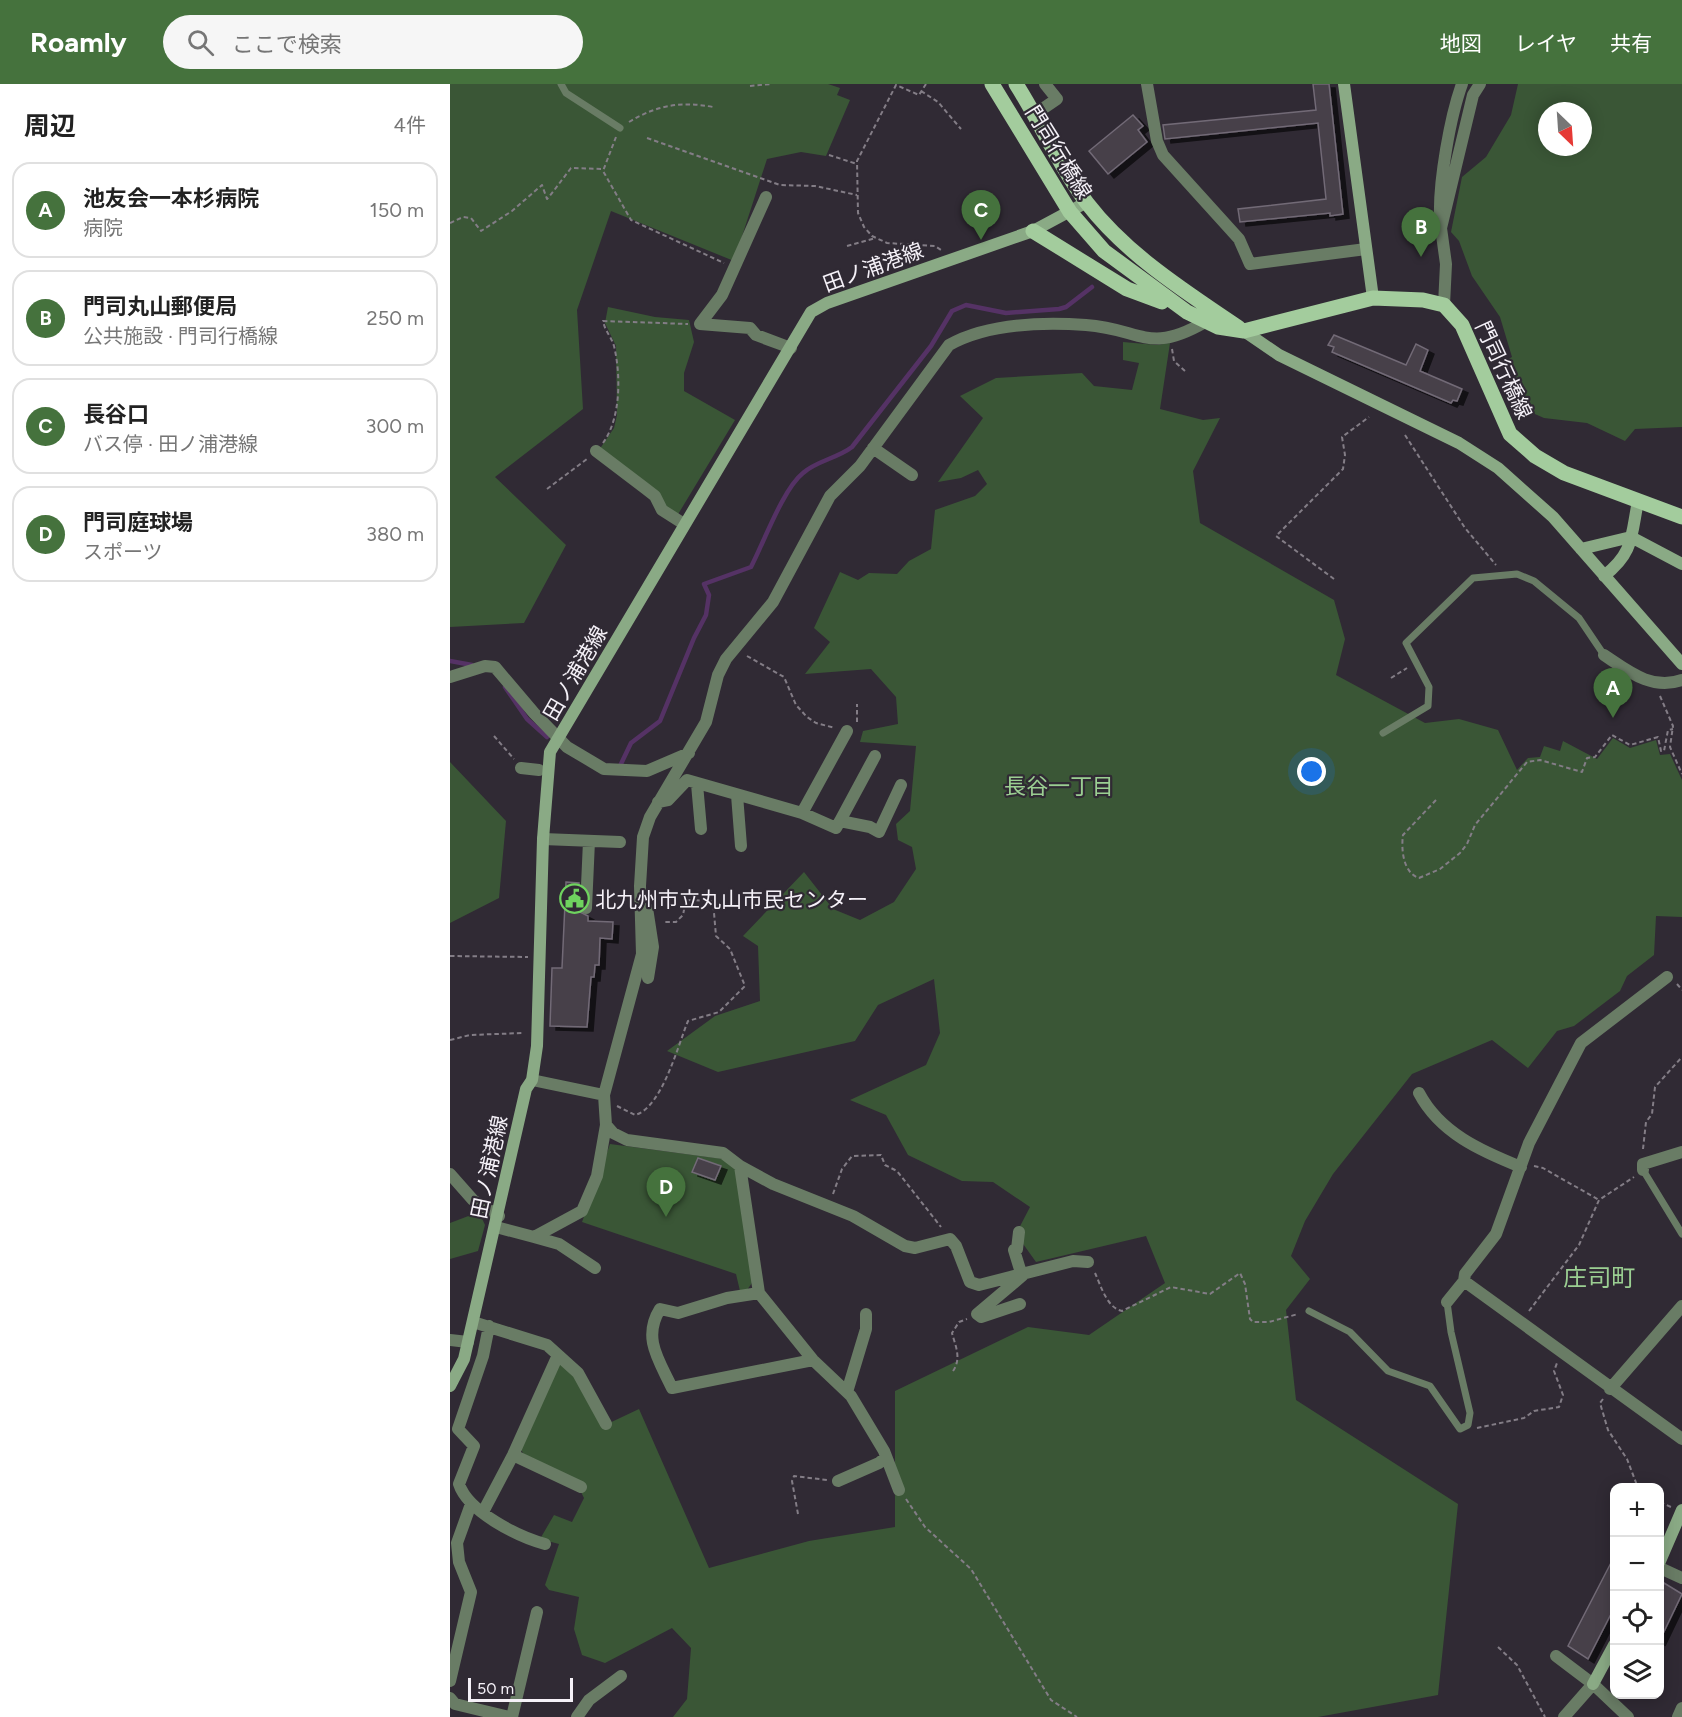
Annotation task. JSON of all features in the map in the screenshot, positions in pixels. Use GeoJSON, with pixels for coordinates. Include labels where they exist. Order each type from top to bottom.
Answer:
{"type":"FeatureCollection","features":[{"type":"Feature","properties":{"kind":"main road","name":"門司行橋線"},"geometry":{"type":"LineString","coordinates":[[992,84],[1070,212],[1104,251],[1187,312],[1205,322],[1244,332],[1373,298],[1423,300],[1444,305],[1462,325],[1510,434],[1535,456],[1564,473],[1682,517]]}},
{"type":"Feature","properties":{"kind":"main road","name":"門司行橋線"},"geometry":{"type":"LineString","coordinates":[[1016,84],[1087,202],[1145,260],[1244,332]]}},
{"type":"Feature","properties":{"kind":"main road"},"geometry":{"type":"LineString","coordinates":[[1344,84],[1373,298]]}},
{"type":"Feature","properties":{"kind":"main road","name":"田ノ浦港線"},"geometry":{"type":"LineString","coordinates":[[450,1386],[464,1359],[526,1089],[532,1080],[539,1003],[543,840],[550,752],[812,312],[826,303],[1033,231],[1087,202]]}},
{"type":"Feature","properties":{"kind":"main road"},"geometry":{"type":"LineString","coordinates":[[1033,231],[1127,289],[1187,312]]}},
{"type":"Feature","properties":{"kind":"main road"},"geometry":{"type":"LineString","coordinates":[[1244,332],[1279,355],[1459,443],[1498,468],[1553,517],[1682,664]]}},
{"type":"Feature","properties":{"kind":"main road"},"geometry":{"type":"LineString","coordinates":[[1604,576],[1617,566],[1630,548],[1638,501]]}},
{"type":"Feature","properties":{"kind":"main road"},"geometry":{"type":"LineString","coordinates":[[1581,549],[1631,537],[1682,564]]}},
{"type":"Feature","properties":{"kind":"main road"},"geometry":{"type":"LineString","coordinates":[[1664,1550],[1682,1510]]}},
{"type":"Feature","properties":{"kind":"main road"},"geometry":{"type":"LineString","coordinates":[[1593,1684],[1613,1645]]}},
{"type":"Feature","properties":{"kind":"street"},"geometry":{"type":"LineString","coordinates":[[1035,114],[1058,99],[1045,84]]}},
{"type":"Feature","properties":{"kind":"street"},"geometry":{"type":"LineString","coordinates":[[1147,84],[1157,141],[1163,155],[1239,239],[1250,264],[1366,249]]}},
{"type":"Feature","properties":{"kind":"street"},"geometry":{"type":"LineString","coordinates":[[1444,305],[1446,264],[1440,197],[1462,84]]}},
{"type":"Feature","properties":{"kind":"street"},"geometry":{"type":"LineString","coordinates":[[1441,228],[1473,95],[1479,84]]}},
{"type":"Feature","properties":{"kind":"street"},"geometry":{"type":"LineString","coordinates":[[700,324],[723,295],[766,197]]}},
{"type":"Feature","properties":{"kind":"street"},"geometry":{"type":"LineString","coordinates":[[534,1237],[582,1212],[597,1176],[606,1125],[604,1098],[642,954],[640,886],[643,837],[658,802],[706,722],[718,675],[736,648],[773,602],[830,496],[860,466],[949,345],[964,337],[993,330],[1086,325],[1151,340],[1172,338],[1205,322]]}},
{"type":"Feature","properties":{"kind":"street"},"geometry":{"type":"LineString","coordinates":[[700,324],[750,328],[756,335],[791,348]]}},
{"type":"Feature","properties":{"kind":"street"},"geometry":{"type":"LineString","coordinates":[[873,448],[912,475]]}},
{"type":"Feature","properties":{"kind":"street"},"geometry":{"type":"LineString","coordinates":[[596,452],[655,496],[662,510],[684,524]]}},
{"type":"Feature","properties":{"kind":"street"},"geometry":{"type":"LineString","coordinates":[[1604,655],[1640,679],[1667,684],[1682,680]]}},
{"type":"Feature","properties":{"kind":"street"},"geometry":{"type":"LineString","coordinates":[[450,677],[486,666],[495,667],[559,739],[589,762],[604,769],[647,771],[689,753]]}},
{"type":"Feature","properties":{"kind":"street"},"geometry":{"type":"LineString","coordinates":[[802,813],[847,731]]}},
{"type":"Feature","properties":{"kind":"street"},"geometry":{"type":"LineString","coordinates":[[658,802],[668,800],[687,780],[802,813],[836,828],[874,756]]}},
{"type":"Feature","properties":{"kind":"street"},"geometry":{"type":"LineString","coordinates":[[521,768],[539,770]]}},
{"type":"Feature","properties":{"kind":"street"},"geometry":{"type":"LineString","coordinates":[[697,784],[701,829]]}},
{"type":"Feature","properties":{"kind":"street"},"geometry":{"type":"LineString","coordinates":[[840,821],[870,827],[879,832],[901,785]]}},
{"type":"Feature","properties":{"kind":"street"},"geometry":{"type":"LineString","coordinates":[[737,795],[741,846]]}},
{"type":"Feature","properties":{"kind":"street"},"geometry":{"type":"LineString","coordinates":[[543,840],[620,842]]}},
{"type":"Feature","properties":{"kind":"street"},"geometry":{"type":"LineString","coordinates":[[586,908],[589,842]]}},
{"type":"Feature","properties":{"kind":"street"},"geometry":{"type":"LineString","coordinates":[[640,886],[645,887],[653,946],[648,978]]}},
{"type":"Feature","properties":{"kind":"street"},"geometry":{"type":"LineString","coordinates":[[1447,1302],[1496,1234],[1529,1143],[1581,1043],[1667,977]]}},
{"type":"Feature","properties":{"kind":"street"},"geometry":{"type":"LineString","coordinates":[[532,1080],[604,1098]]}},
{"type":"Feature","properties":{"kind":"street"},"geometry":{"type":"LineString","coordinates":[[1419,1093],[1443,1125],[1482,1152],[1522,1165]]}},
{"type":"Feature","properties":{"kind":"street"},"geometry":{"type":"LineString","coordinates":[[606,1125],[613,1133],[627,1140],[723,1153],[740,1166],[782,1188],[875,1227],[905,1246],[915,1248],[950,1239],[956,1246],[970,1282],[987,1285],[1073,1261],[1088,1262]]}},
{"type":"Feature","properties":{"kind":"street"},"geometry":{"type":"LineString","coordinates":[[1643,1167],[1682,1152]]}},
{"type":"Feature","properties":{"kind":"street"},"geometry":{"type":"LineString","coordinates":[[740,1166],[759,1293],[813,1360],[847,1392],[874,1433],[899,1490]]}},
{"type":"Feature","properties":{"kind":"street"},"geometry":{"type":"LineString","coordinates":[[450,1174],[497,1222],[559,1244],[595,1268]]}},
{"type":"Feature","properties":{"kind":"street"},"geometry":{"type":"LineString","coordinates":[[1019,1232],[1017,1249],[1014,1250],[1022,1276]]}},
{"type":"Feature","properties":{"kind":"street"},"geometry":{"type":"LineString","coordinates":[[1020,1304],[988,1316],[981,1317],[977,1314],[1022,1276]]}},
{"type":"Feature","properties":{"kind":"street"},"geometry":{"type":"LineString","coordinates":[[1464,1281],[1682,1439]]}},
{"type":"Feature","properties":{"kind":"street"},"geometry":{"type":"LineString","coordinates":[[759,1293],[727,1298],[678,1313],[660,1309],[651,1324],[653,1347],[672,1388],[813,1360]]}},
{"type":"Feature","properties":{"kind":"street"},"geometry":{"type":"LineString","coordinates":[[1610,1389],[1682,1306]]}},
{"type":"Feature","properties":{"kind":"street"},"geometry":{"type":"LineString","coordinates":[[847,1392],[866,1329],[866,1314]]}},
{"type":"Feature","properties":{"kind":"street"},"geometry":{"type":"LineString","coordinates":[[473,1322],[547,1345],[578,1373],[606,1424]]}},
{"type":"Feature","properties":{"kind":"street"},"geometry":{"type":"LineString","coordinates":[[489,1326],[483,1356],[458,1429],[474,1446],[459,1484],[471,1504],[526,1539],[545,1544]]}},
{"type":"Feature","properties":{"kind":"street"},"geometry":{"type":"LineString","coordinates":[[450,1340],[468,1342]]}},
{"type":"Feature","properties":{"kind":"street"},"geometry":{"type":"LineString","coordinates":[[483,1512],[513,1455],[558,1355]]}},
{"type":"Feature","properties":{"kind":"street"},"geometry":{"type":"LineString","coordinates":[[513,1455],[581,1487]]}},
{"type":"Feature","properties":{"kind":"street"},"geometry":{"type":"LineString","coordinates":[[838,1481],[879,1463],[886,1457]]}},
{"type":"Feature","properties":{"kind":"street"},"geometry":{"type":"LineString","coordinates":[[451,1675],[471,1592],[459,1562],[457,1543],[471,1504]]}},
{"type":"Feature","properties":{"kind":"street"},"geometry":{"type":"LineString","coordinates":[[1664,1570],[1682,1578]]}},
{"type":"Feature","properties":{"kind":"street"},"geometry":{"type":"LineString","coordinates":[[450,1698],[455,1704],[511,1717],[537,1612]]}},
{"type":"Feature","properties":{"kind":"street"},"geometry":{"type":"LineString","coordinates":[[1556,1656],[1593,1684],[1628,1717]]}},
{"type":"Feature","properties":{"kind":"street"},"geometry":{"type":"LineString","coordinates":[[577,1717],[589,1700],[621,1676]]}},
{"type":"Feature","properties":{"kind":"street"},"geometry":{"type":"LineString","coordinates":[[1563,1717],[1593,1684]]}},
{"type":"Feature","properties":{"kind":"street"},"geometry":{"type":"LineString","coordinates":[[1678,1717],[1682,1708]]}},
{"type":"Feature","properties":{"kind":"lane"},"geometry":{"type":"LineString","coordinates":[[561,84],[566,93],[620,128]]}},
{"type":"Feature","properties":{"kind":"lane"},"geometry":{"type":"LineString","coordinates":[[1383,733],[1428,706],[1429,687],[1406,643],[1473,578],[1517,574],[1534,581],[1579,618],[1604,655]]}},
{"type":"Feature","properties":{"kind":"lane"},"geometry":{"type":"LineString","coordinates":[[1643,1167],[1682,1234]]}},
{"type":"Feature","properties":{"kind":"lane"},"geometry":{"type":"LineString","coordinates":[[1310,1311],[1350,1332],[1388,1371],[1430,1386],[1460,1429],[1468,1425],[1470,1413],[1450,1332],[1447,1302]]}},
{"type":"Feature","properties":{"kind":"path"},"geometry":{"type":"LineString","coordinates":[[750,86],[771,84]]}},
{"type":"Feature","properties":{"kind":"path"},"geometry":{"type":"LineString","coordinates":[[926,84],[920,95],[896,84],[857,164],[857,195],[861,222],[876,238],[887,243],[935,246],[942,253]]}},
{"type":"Feature","properties":{"kind":"path"},"geometry":{"type":"LineString","coordinates":[[921,91],[938,102],[961,129]]}},
{"type":"Feature","properties":{"kind":"path"},"geometry":{"type":"LineString","coordinates":[[713,107],[667,104],[631,120],[620,128],[604,169],[631,220],[735,268]]}},
{"type":"Feature","properties":{"kind":"path"},"geometry":{"type":"LineString","coordinates":[[647,138],[780,185],[815,186],[857,195]]}},
{"type":"Feature","properties":{"kind":"path"},"geometry":{"type":"LineString","coordinates":[[829,155],[857,164]]}},
{"type":"Feature","properties":{"kind":"path"},"geometry":{"type":"LineString","coordinates":[[450,223],[464,217],[471,218],[481,231],[512,211],[542,185],[547,199],[571,168],[604,169]]}},
{"type":"Feature","properties":{"kind":"path"},"geometry":{"type":"LineString","coordinates":[[846,246],[876,238]]}},
{"type":"Feature","properties":{"kind":"path"},"geometry":{"type":"LineString","coordinates":[[547,489],[596,452],[613,429],[616,403],[614,346],[604,330],[603,321],[700,324]]}},
{"type":"Feature","properties":{"kind":"path"},"geometry":{"type":"LineString","coordinates":[[1172,338],[1174,361],[1185,371]]}},
{"type":"Feature","properties":{"kind":"path"},"geometry":{"type":"LineString","coordinates":[[1334,579],[1276,536],[1343,469],[1345,455],[1342,437],[1369,417]]}},
{"type":"Feature","properties":{"kind":"path"},"geometry":{"type":"LineString","coordinates":[[1406,435],[1465,528],[1497,565],[1513,569],[1517,574]]}},
{"type":"Feature","properties":{"kind":"path"},"geometry":{"type":"LineString","coordinates":[[736,648],[779,672],[784,677],[796,705],[816,723],[847,731],[857,723],[857,704]]}},
{"type":"Feature","properties":{"kind":"path"},"geometry":{"type":"LineString","coordinates":[[1391,678],[1416,663]]}},
{"type":"Feature","properties":{"kind":"path"},"geometry":{"type":"LineString","coordinates":[[1658,693],[1670,716],[1673,729],[1670,747],[1682,774]]}},
{"type":"Feature","properties":{"kind":"path"},"geometry":{"type":"LineString","coordinates":[[1436,800],[1403,835],[1407,870],[1419,878],[1440,869],[1460,853],[1467,844],[1475,825],[1527,762],[1540,760],[1582,772],[1587,758],[1595,757],[1612,735],[1630,745],[1658,737],[1661,751],[1664,750],[1668,730],[1673,729]]}},
{"type":"Feature","properties":{"kind":"path"},"geometry":{"type":"LineString","coordinates":[[494,736],[521,768]]}},
{"type":"Feature","properties":{"kind":"path"},"geometry":{"type":"LineString","coordinates":[[604,1098],[635,1115],[641,1114],[661,1088],[688,1021],[719,1012],[745,986],[730,949],[716,936],[713,901],[690,898],[686,900],[682,915],[676,922],[665,923],[659,920]]}},
{"type":"Feature","properties":{"kind":"path"},"geometry":{"type":"LineString","coordinates":[[450,956],[531,957]]}},
{"type":"Feature","properties":{"kind":"path"},"geometry":{"type":"LineString","coordinates":[[450,1040],[470,1035],[529,1033]]}},
{"type":"Feature","properties":{"kind":"path"},"geometry":{"type":"LineString","coordinates":[[1525,1325],[1527,1315],[1579,1245],[1599,1200],[1643,1167],[1646,1122],[1652,1114],[1654,1087],[1682,1057]]}},
{"type":"Feature","properties":{"kind":"path"},"geometry":{"type":"LineString","coordinates":[[828,1206],[839,1176],[852,1156],[881,1155],[885,1165],[897,1171],[950,1239]]}},
{"type":"Feature","properties":{"kind":"path"},"geometry":{"type":"LineString","coordinates":[[1522,1165],[1543,1168],[1599,1200]]}},
{"type":"Feature","properties":{"kind":"path"},"geometry":{"type":"LineString","coordinates":[[1088,1262],[1107,1299],[1116,1310],[1122,1311],[1171,1287],[1210,1294],[1240,1273],[1245,1284],[1250,1319],[1253,1322],[1269,1322],[1310,1311]]}},
{"type":"Feature","properties":{"kind":"path"},"geometry":{"type":"LineString","coordinates":[[953,1371],[956,1367],[958,1347],[952,1332],[954,1327],[977,1314]]}},
{"type":"Feature","properties":{"kind":"path"},"geometry":{"type":"LineString","coordinates":[[1465,1427],[1472,1429],[1524,1418],[1534,1412],[1559,1407],[1563,1395],[1554,1371],[1561,1352]]}},
{"type":"Feature","properties":{"kind":"path"},"geometry":{"type":"LineString","coordinates":[[1610,1389],[1600,1404],[1608,1430],[1627,1459],[1636,1483]]}},
{"type":"Feature","properties":{"kind":"path"},"geometry":{"type":"LineString","coordinates":[[798,1514],[792,1481],[794,1476],[838,1481]]}},
{"type":"Feature","properties":{"kind":"path"},"geometry":{"type":"LineString","coordinates":[[899,1490],[925,1527],[971,1569],[1051,1700],[1077,1717]]}},
{"type":"Feature","properties":{"kind":"path"},"geometry":{"type":"LineString","coordinates":[[1498,1647],[1517,1665],[1545,1717]]}},
{"type":"Feature","properties":{"kind":"green space"},"geometry":{"type":"Polygon","coordinates":[[[450,84],[828,84],[840,88],[837,95],[850,100],[826,156],[801,152],[767,159],[734,261],[611,211],[577,310],[583,409],[495,477],[566,545],[524,623],[450,627],[450,84]]]}},
{"type":"Feature","properties":{"kind":"green space"},"geometry":{"type":"Polygon","coordinates":[[[1518,84],[1682,84],[1682,427],[1635,429],[1625,441],[1587,423],[1544,418],[1521,408],[1501,363],[1512,357],[1500,317],[1472,276],[1459,241],[1451,232],[1462,177],[1486,157],[1511,115],[1518,84]]]}},
{"type":"Feature","properties":{"kind":"green space"},"geometry":{"type":"Polygon","coordinates":[[[608,307],[655,317],[689,320],[694,342],[684,373],[684,391],[735,420],[677,516],[599,450],[614,428],[617,415],[616,346],[605,323],[608,307]]]}},
{"type":"Feature","properties":{"kind":"green space"},"geometry":{"type":"Polygon","coordinates":[[[1123,342],[1157,345],[1170,343],[1160,409],[1203,420],[1220,418],[1193,471],[1200,523],[1334,600],[1345,639],[1336,675],[1425,723],[1459,719],[1498,730],[1517,770],[1528,758],[1540,757],[1544,746],[1560,751],[1563,741],[1597,759],[1613,738],[1630,748],[1656,740],[1660,755],[1670,754],[1682,780],[1682,917],[1656,916],[1654,955],[1627,976],[1620,991],[1574,1026],[1557,1031],[1528,1068],[1492,1040],[1412,1074],[1333,1174],[1305,1221],[1291,1256],[1310,1279],[1286,1310],[1296,1400],[1458,1504],[1438,1695],[1318,1717],[673,1717],[687,1699],[691,1648],[672,1628],[605,1663],[582,1655],[574,1629],[579,1597],[549,1590],[545,1585],[559,1544],[540,1539],[554,1515],[572,1522],[584,1498],[581,1492],[523,1453],[520,1448],[561,1361],[569,1367],[603,1426],[639,1409],[709,1568],[809,1541],[895,1527],[895,1391],[1028,1327],[1089,1335],[1165,1283],[1146,1236],[1036,1262],[1016,1234],[1030,1207],[993,1182],[962,1181],[908,1155],[886,1115],[850,1100],[926,1065],[940,1033],[934,979],[878,1005],[855,1041],[718,1072],[667,1051],[715,1016],[760,1001],[758,946],[743,936],[804,872],[833,909],[860,920],[894,902],[916,869],[912,847],[898,840],[896,824],[910,811],[916,746],[860,742],[863,731],[898,724],[896,697],[871,669],[805,674],[830,642],[814,628],[840,572],[858,580],[869,573],[897,574],[909,561],[931,549],[935,510],[975,496],[987,484],[978,470],[961,478],[938,482],[983,418],[960,396],[996,378],[1082,373],[1094,386],[1132,390],[1139,363],[1123,360],[1123,342]]]}},
{"type":"Feature","properties":{"kind":"green space"},"geometry":{"type":"Polygon","coordinates":[[[450,762],[506,821],[499,898],[450,923],[450,762]]]}},
{"type":"Feature","properties":{"kind":"green space"},"geometry":{"type":"Polygon","coordinates":[[[610,1144],[724,1159],[736,1168],[754,1280],[747,1290],[740,1291],[736,1274],[582,1222],[610,1144]]]}},
{"type":"Feature","properties":{"kind":"green space"},"geometry":{"type":"Polygon","coordinates":[[[479,1212],[485,1225],[478,1251],[450,1259],[450,1223],[479,1212]]]}},
{"type":"Feature","properties":{"kind":"building"},"geometry":{"type":"Polygon","coordinates":[[[1313,84],[1329,84],[1343,214],[1330,216],[1330,213],[1240,222],[1238,209],[1326,199],[1318,123],[1165,139],[1163,125],[1316,110],[1313,84]]]}},
{"type":"Feature","properties":{"kind":"building"},"geometry":{"type":"Polygon","coordinates":[[[1133,115],[1143,126],[1138,130],[1147,142],[1108,174],[1089,151],[1133,115]]]}},
{"type":"Feature","properties":{"kind":"building"},"geometry":{"type":"Polygon","coordinates":[[[1334,335],[1406,365],[1416,344],[1428,350],[1420,371],[1462,389],[1457,401],[1453,400],[1451,403],[1332,352],[1334,347],[1328,345],[1334,335]]]}},
{"type":"Feature","properties":{"kind":"building"},"geometry":{"type":"Polygon","coordinates":[[[566,882],[579,883],[578,911],[588,916],[588,921],[613,922],[612,939],[600,938],[599,965],[595,965],[594,977],[591,977],[587,1027],[550,1026],[552,968],[562,968],[566,882]]]}},
{"type":"Feature","properties":{"kind":"building"},"geometry":{"type":"Polygon","coordinates":[[[698,1158],[721,1166],[715,1180],[692,1172],[698,1158]]]}},
{"type":"Feature","properties":{"kind":"building"},"geometry":{"type":"Polygon","coordinates":[[[1610,1565],[1610,1616],[1588,1659],[1568,1646],[1610,1565]]]}},
{"type":"Feature","properties":{"kind":"building"},"geometry":{"type":"Polygon","coordinates":[[[1664,1583],[1682,1594],[1664,1632],[1664,1583]]]}},
{"type":"Feature","properties":{"kind":"waterway"},"geometry":{"type":"LineString","coordinates":[[620,766],[631,743],[660,721],[694,638],[706,615],[709,595],[704,584],[751,567],[788,491],[808,469],[852,447],[931,346],[952,311],[966,305],[1006,313],[1059,309],[1066,307],[1092,287]]}},
{"type":"Feature","properties":{"kind":"waterway"},"geometry":{"type":"LineString","coordinates":[[450,661],[472,665]]}},
{"type":"Feature","properties":{"kind":"waterway"},"geometry":{"type":"LineString","coordinates":[[505,687],[527,719],[547,737]]}},
{"type":"Feature","properties":{"kind":"place","name":"長谷口"},"geometry":{"type":"Point","coordinates":[981,240]}},
{"type":"Feature","properties":{"kind":"place","name":"門司丸山郵便局"},"geometry":{"type":"Point","coordinates":[1421,257]}},
{"type":"Feature","properties":{"kind":"place","name":"池友会一本杉病院"},"geometry":{"type":"Point","coordinates":[1613,718]}},
{"type":"Feature","properties":{"kind":"place","name":"北九州市立丸山市民センター"},"geometry":{"type":"Point","coordinates":[574,899]}},
{"type":"Feature","properties":{"kind":"place","name":"門司庭球場"},"geometry":{"type":"Point","coordinates":[666,1217]}},
{"type":"Feature","properties":{"kind":"district","name":"長谷一丁目"},"geometry":{"type":"Point","coordinates":[1059,786]}},
{"type":"Feature","properties":{"kind":"district","name":"庄司町"},"geometry":{"type":"Point","coordinates":[1599,1277]}}]}
